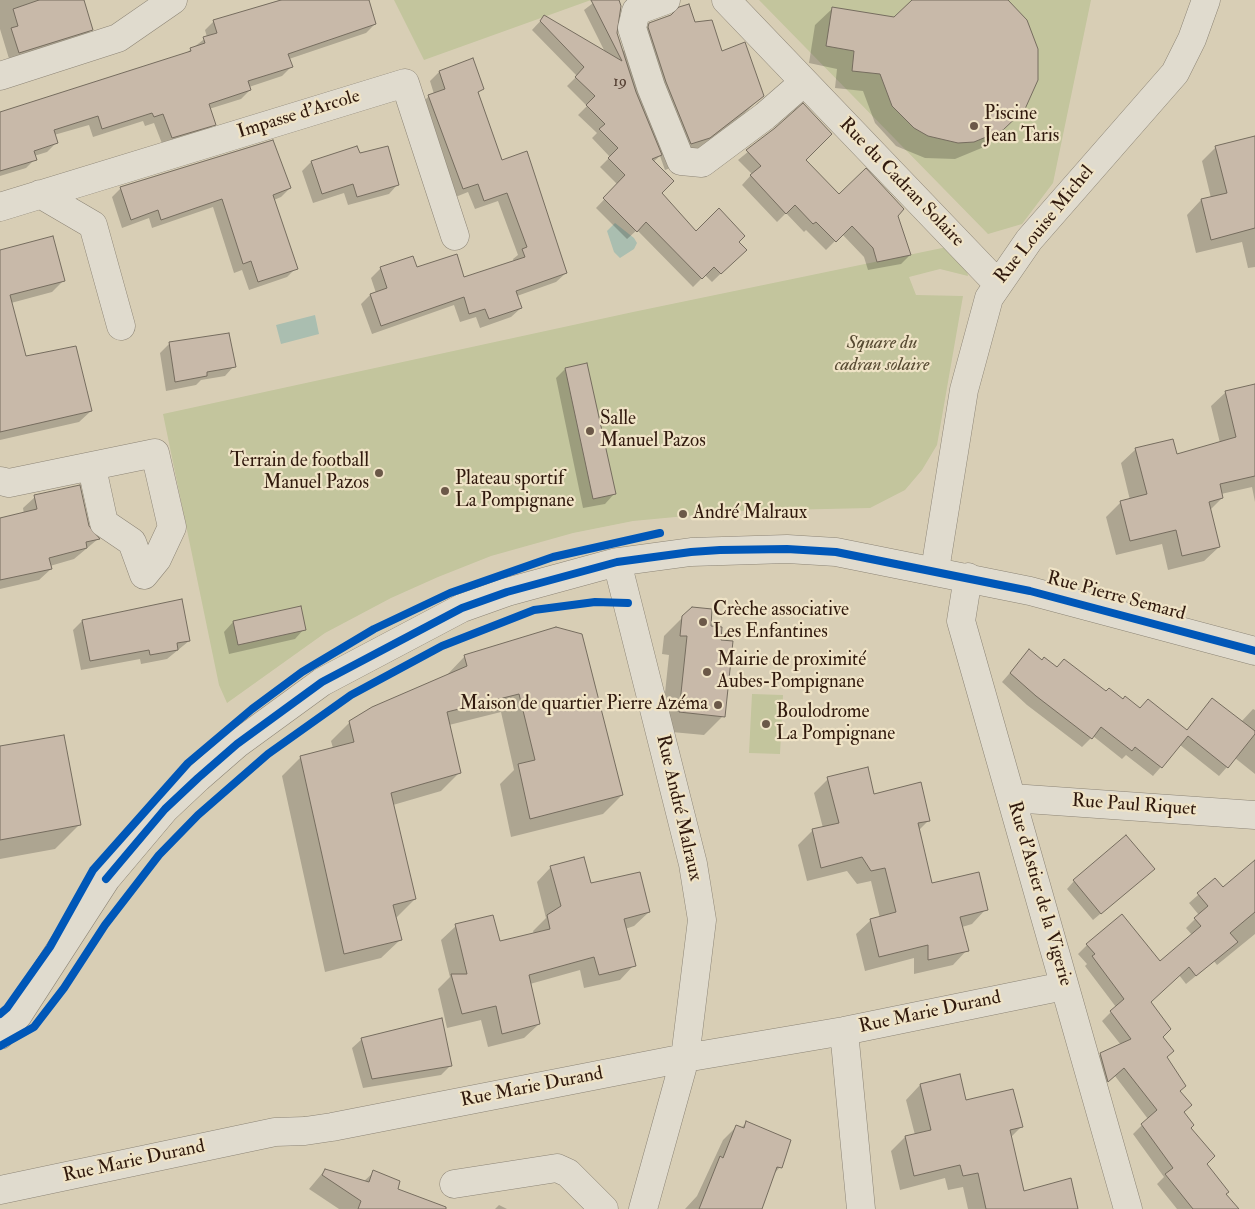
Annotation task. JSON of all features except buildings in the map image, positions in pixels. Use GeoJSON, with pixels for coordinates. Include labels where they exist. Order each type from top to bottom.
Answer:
{"type":"FeatureCollection","features":[{"type":"Feature","properties":{"kind":"street"},"geometry":{"type":"LineString","coordinates":[[0,76],[118,38],[172,0]]}},
{"type":"Feature","properties":{"kind":"street"},"geometry":{"type":"LineString","coordinates":[[666,0],[636,11],[632,28],[651,87],[681,161],[702,163],[765,116],[804,82]]}},
{"type":"Feature","properties":{"kind":"street","name":"Rue du Cadran Solaire"},"geometry":{"type":"LineString","coordinates":[[726,0],[998,284]]}},
{"type":"Feature","properties":{"kind":"street","name":"Rue Louise Michel"},"geometry":{"type":"LineString","coordinates":[[935,570],[964,390],[989,298],[1029,240],[1175,73],[1192,39],[1206,0]]}},
{"type":"Feature","properties":{"kind":"street","name":"Impasse d'Arcole"},"geometry":{"type":"LineString","coordinates":[[0,207],[405,83],[455,236]]}},
{"type":"Feature","properties":{"kind":"street"},"geometry":{"type":"LineString","coordinates":[[40,194],[93,225],[121,326]]}},
{"type":"Feature","properties":{"kind":"street"},"geometry":{"type":"LineString","coordinates":[[0,482],[9,483],[92,468]]}},
{"type":"Feature","properties":{"kind":"street","name":"Rue Pierre Semard"},"geometry":{"type":"LineString","coordinates":[[0,1035],[18,1014],[106,879],[165,809],[237,744],[322,682],[462,608],[506,592],[617,562],[690,552],[788,549],[836,552],[935,570],[1030,591],[1255,651]]}},
{"type":"Feature","properties":{"kind":"street","name":"Rue André Malraux"},"geometry":{"type":"LineString","coordinates":[[617,562],[694,864],[702,920],[685,1058],[643,1209]]}},
{"type":"Feature","properties":{"kind":"street","name":"Rue d'Astier de la Vigerie"},"geometry":{"type":"LineString","coordinates":[[968,577],[961,621],[1128,1209]]}},
{"type":"Feature","properties":{"kind":"street","name":"Rue Paul Riquet"},"geometry":{"type":"LineString","coordinates":[[1012,798],[1255,815]]}},
{"type":"Feature","properties":{"kind":"street","name":"Rue Marie Durand"},"geometry":{"type":"LineString","coordinates":[[0,1190],[275,1132],[332,1127],[685,1058],[844,1031],[1064,986]]}},
{"type":"Feature","properties":{"kind":"street"},"geometry":{"type":"LineString","coordinates":[[844,1031],[861,1209]]}},
{"type":"Feature","properties":{"kind":"street"},"geometry":{"type":"LineString","coordinates":[[454,1184],[557,1168],[568,1173],[604,1209]]}},
{"type":"Feature","properties":{"kind":"green space"},"geometry":{"type":"Polygon","coordinates":[[[394,0],[591,0],[424,60],[394,0]]]}},
{"type":"Feature","properties":{"kind":"green space","name":"Piscine Jean Taris"},"geometry":{"type":"Polygon","coordinates":[[[759,0],[1091,0],[1053,183],[1022,224],[988,234],[759,0]]]}},
{"type":"Feature","properties":{"kind":"green space","name":"Plateau sportif La Pompignane"},"geometry":{"type":"Polygon","coordinates":[[[947,247],[965,262],[968,276],[940,269],[909,277],[916,295],[963,296],[937,445],[922,470],[905,490],[870,508],[739,511],[633,521],[573,533],[491,556],[391,598],[325,633],[227,703],[219,685],[163,414],[633,312],[947,247]]]}},
{"type":"Feature","properties":{"kind":"green space","name":"Boulodrome La Pompignane"},"geometry":{"type":"Polygon","coordinates":[[[752,694],[783,695],[780,754],[749,753],[752,694]]]}},
{"type":"Feature","properties":{"kind":"shaded area"},"geometry":{"type":"Polygon","coordinates":[[[615,223],[634,238],[637,243],[634,249],[620,258],[614,252],[607,231],[615,223]]]}},
{"type":"Feature","properties":{"kind":"shaded area"},"geometry":{"type":"Polygon","coordinates":[[[315,315],[319,334],[281,344],[276,325],[315,315]]]}},
{"type":"Feature","properties":{"kind":"cycle path"},"geometry":{"type":"LineString","coordinates":[[0,1014],[7,1008],[50,947],[93,870],[188,763],[252,709],[302,672],[374,629],[450,593],[553,557],[660,533]]}},
{"type":"Feature","properties":{"kind":"cycle path"},"geometry":{"type":"LineString","coordinates":[[106,879],[165,809],[198,778],[237,744],[322,682],[462,608],[507,592],[617,562],[720,550],[787,549],[836,552],[1030,591],[1255,651]]}},
{"type":"Feature","properties":{"kind":"cycle path"},"geometry":{"type":"LineString","coordinates":[[0,1046],[34,1027],[64,988],[105,925],[159,855],[198,815],[268,754],[351,695],[442,646],[534,610],[595,602],[628,603]]}},
{"type":"Feature","properties":{"kind":"place","name":"Piscine Jean Taris"},"geometry":{"type":"Point","coordinates":[974,126]}},
{"type":"Feature","properties":{"kind":"place","name":"Salle Manuel Pazos"},"geometry":{"type":"Point","coordinates":[590,431]}},
{"type":"Feature","properties":{"kind":"place","name":"Terrain de football Manuel Pazos"},"geometry":{"type":"Point","coordinates":[379,473]}},
{"type":"Feature","properties":{"kind":"place","name":"Plateau sportif La Pompignane"},"geometry":{"type":"Point","coordinates":[445,491]}},
{"type":"Feature","properties":{"kind":"place","name":"André Malraux"},"geometry":{"type":"Point","coordinates":[683,514]}},
{"type":"Feature","properties":{"kind":"place","name":"Crèche associative Les Enfantines"},"geometry":{"type":"Point","coordinates":[703,622]}},
{"type":"Feature","properties":{"kind":"place","name":"Mairie de proximité Aubes-Pompignane"},"geometry":{"type":"Point","coordinates":[707,672]}},
{"type":"Feature","properties":{"kind":"place","name":"Maison de quartier Pierre Azéma"},"geometry":{"type":"Point","coordinates":[718,705]}},
{"type":"Feature","properties":{"kind":"place","name":"Boulodrome La Pompignane"},"geometry":{"type":"Point","coordinates":[766,724]}},
{"type":"Feature","properties":{"kind":"park label","name":"Square du cadran solaire"},"geometry":{"type":"Point","coordinates":[882,355]}}]}
